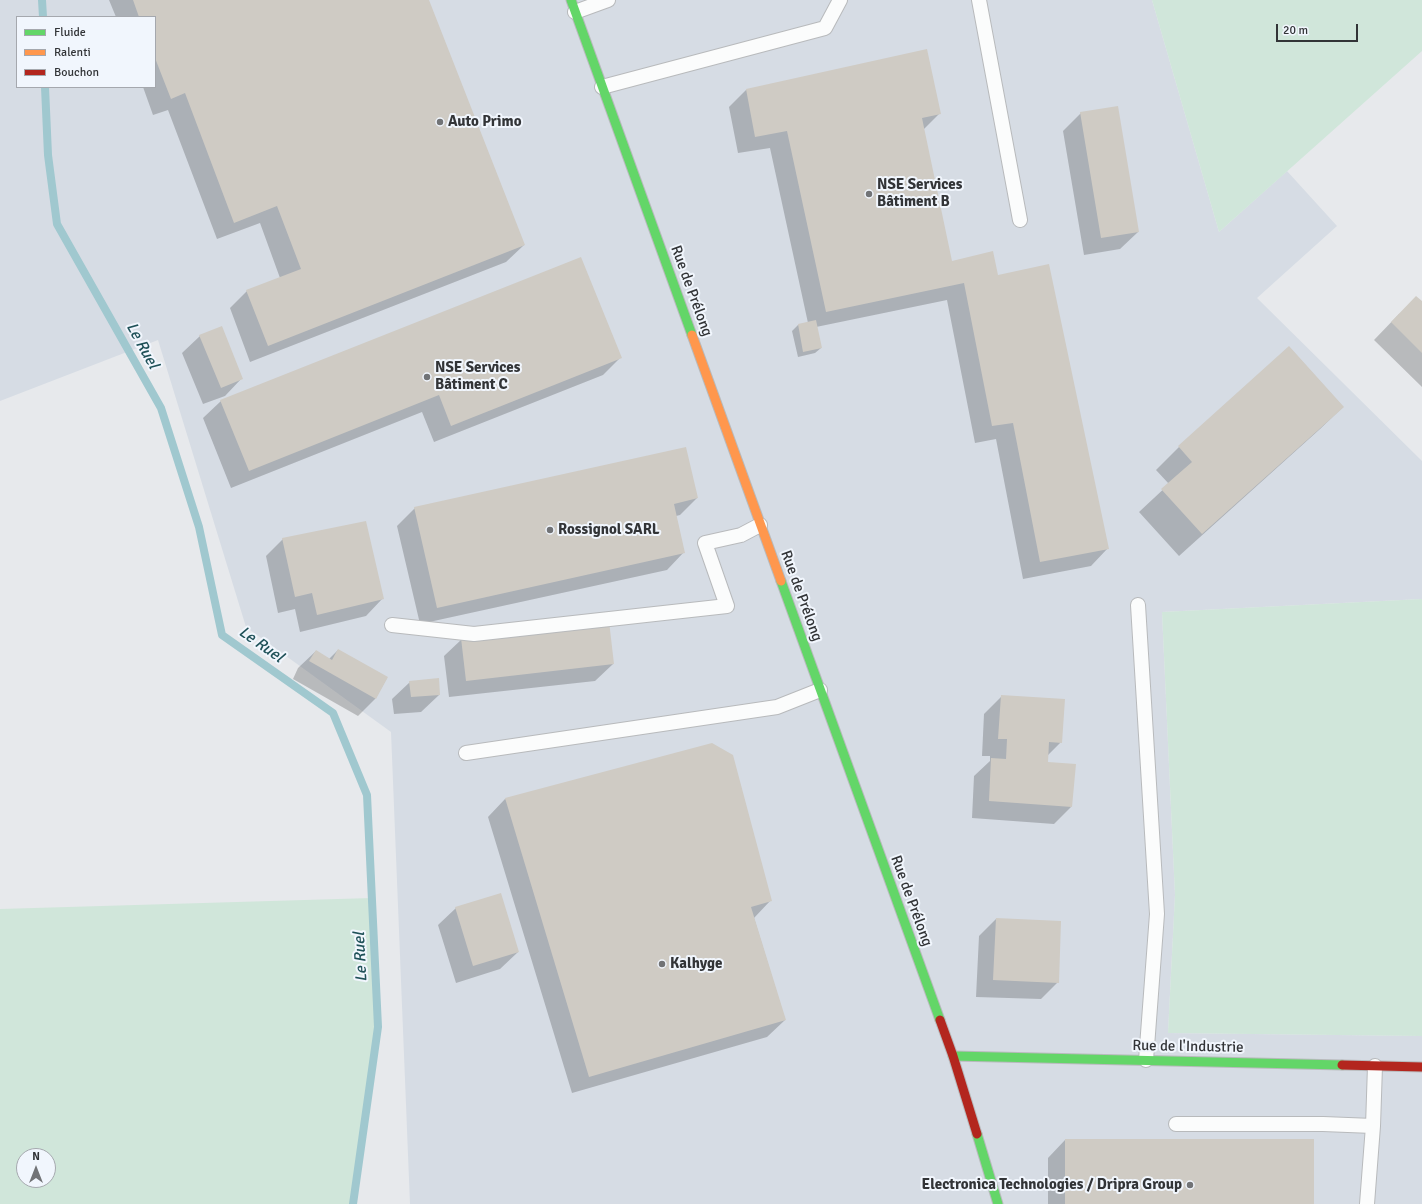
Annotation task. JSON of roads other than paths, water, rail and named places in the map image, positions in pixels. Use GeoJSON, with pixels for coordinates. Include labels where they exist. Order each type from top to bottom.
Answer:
{"type":"FeatureCollection","features":[{"type":"Feature","properties":{"kind":"street","name":"Rue de Prélong"},"geometry":{"type":"LineString","coordinates":[[573,6],[952,1056],[998,1204]]}},
{"type":"Feature","properties":{"kind":"street","name":"Rue de l'Industrie"},"geometry":{"type":"LineString","coordinates":[[952,1056],[1422,1066]]}},
{"type":"Feature","properties":{"kind":"lane"},"geometry":{"type":"LineString","coordinates":[[573,6],[608,0]]}},
{"type":"Feature","properties":{"kind":"lane"},"geometry":{"type":"LineString","coordinates":[[602,87],[825,28],[840,0]]}},
{"type":"Feature","properties":{"kind":"lane"},"geometry":{"type":"LineString","coordinates":[[979,0],[1020,220]]}},
{"type":"Feature","properties":{"kind":"lane"},"geometry":{"type":"LineString","coordinates":[[392,625],[474,634],[727,606],[705,543],[741,535],[760,525]]}},
{"type":"Feature","properties":{"kind":"lane"},"geometry":{"type":"LineString","coordinates":[[1138,605],[1157,914],[1146,1060]]}},
{"type":"Feature","properties":{"kind":"lane"},"geometry":{"type":"LineString","coordinates":[[466,753],[777,707],[820,690]]}},
{"type":"Feature","properties":{"kind":"lane"},"geometry":{"type":"LineString","coordinates":[[1367,1204],[1373,1126],[1375,1066]]}},
{"type":"Feature","properties":{"kind":"lane"},"geometry":{"type":"LineString","coordinates":[[1176,1124],[1323,1124],[1373,1126]]}},
{"type":"Feature","properties":{"kind":"waterway","name":"Le Ruel"},"geometry":{"type":"LineString","coordinates":[[42,0],[43,16]]}},
{"type":"Feature","properties":{"kind":"waterway","name":"Le Ruel"},"geometry":{"type":"LineString","coordinates":[[45,88],[48,155],[57,224],[161,408],[199,527],[222,635],[333,713],[367,795],[378,1027],[353,1204]]}},
{"type":"Feature","properties":{"kind":"place","name":"Auto Primo"},"geometry":{"type":"Point","coordinates":[440,122]}},
{"type":"Feature","properties":{"kind":"place","name":"NSE Services Bâtiment B"},"geometry":{"type":"Point","coordinates":[869,194]}},
{"type":"Feature","properties":{"kind":"place","name":"NSE Services Bâtiment C"},"geometry":{"type":"Point","coordinates":[427,377]}},
{"type":"Feature","properties":{"kind":"place","name":"Rossignol SARL"},"geometry":{"type":"Point","coordinates":[550,530]}},
{"type":"Feature","properties":{"kind":"place","name":"Kalhyge"},"geometry":{"type":"Point","coordinates":[662,964]}},
{"type":"Feature","properties":{"kind":"place","name":"Electronica Technologies / Dripra Group"},"geometry":{"type":"Point","coordinates":[1190,1185]}}]}
